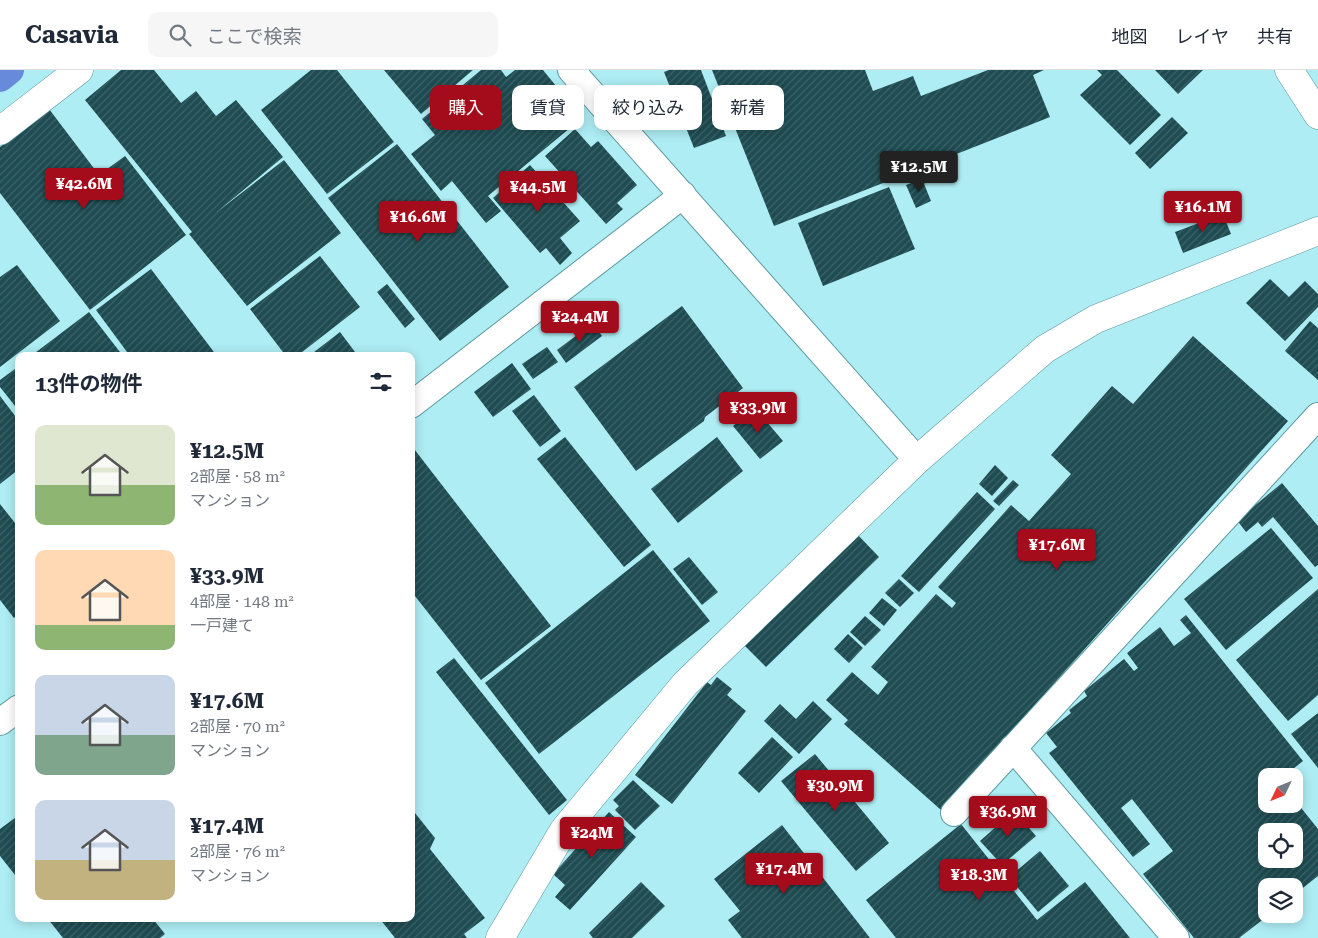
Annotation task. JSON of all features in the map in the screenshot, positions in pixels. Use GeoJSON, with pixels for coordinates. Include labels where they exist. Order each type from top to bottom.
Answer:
{"type":"FeatureCollection","features":[{"type":"Feature","properties":{"kind":"street"},"geometry":{"type":"LineString","coordinates":[[0,131],[79,70]]}},
{"type":"Feature","properties":{"kind":"street"},"geometry":{"type":"LineString","coordinates":[[571,70],[917,460]]}},
{"type":"Feature","properties":{"kind":"street"},"geometry":{"type":"LineString","coordinates":[[1289,70],[1318,115]]}},
{"type":"Feature","properties":{"kind":"street"},"geometry":{"type":"LineString","coordinates":[[415,402],[683,195]]}},
{"type":"Feature","properties":{"kind":"street"},"geometry":{"type":"LineString","coordinates":[[500,938],[564,830],[685,684],[917,460],[1045,349],[1096,319],[1318,231]]}},
{"type":"Feature","properties":{"kind":"street"},"geometry":{"type":"LineString","coordinates":[[954,814],[1318,416]]}},
{"type":"Feature","properties":{"kind":"street"},"geometry":{"type":"LineString","coordinates":[[0,722],[15,711]]}},
{"type":"Feature","properties":{"kind":"street"},"geometry":{"type":"LineString","coordinates":[[1013,748],[1176,938]]}},
{"type":"Feature","properties":{"kind":"building"},"geometry":{"type":"Polygon","coordinates":[[[121,70],[154,70],[181,103],[196,91],[216,116],[236,100],[283,157],[217,212],[284,160],[341,233],[247,306],[189,234],[192,232],[85,100],[121,70]]]}},
{"type":"Feature","properties":{"kind":"building"},"geometry":{"type":"Polygon","coordinates":[[[311,70],[337,70],[394,142],[327,194],[261,110],[311,70]]]}},
{"type":"Feature","properties":{"kind":"building"},"geometry":{"type":"Polygon","coordinates":[[[384,70],[473,70],[455,85],[430,85],[430,106],[421,114],[384,70]]]}},
{"type":"Feature","properties":{"kind":"building"},"geometry":{"type":"Polygon","coordinates":[[[481,70],[501,70],[506,77],[515,70],[543,70],[555,85],[512,85],[512,130],[568,130],[488,196],[501,211],[486,223],[452,181],[441,191],[411,154],[435,135],[431,130],[502,130],[502,85],[463,85],[481,70]]]}},
{"type":"Feature","properties":{"kind":"building"},"geometry":{"type":"Polygon","coordinates":[[[669,70],[701,70],[712,99],[712,130],[724,130],[726,136],[694,148],[687,130],[702,130],[702,85],[669,85],[664,72],[669,70]]]}},
{"type":"Feature","properties":{"kind":"building"},"geometry":{"type":"Polygon","coordinates":[[[712,70],[865,70],[873,91],[913,76],[921,96],[988,70],[1044,70],[1033,75],[1050,117],[774,226],[736,130],[784,130],[784,85],[718,85],[712,70]]]}},
{"type":"Feature","properties":{"kind":"building"},"geometry":{"type":"Polygon","coordinates":[[[1097,70],[1117,70],[1161,115],[1130,145],[1080,95],[1102,75],[1097,70]]]}},
{"type":"Feature","properties":{"kind":"building"},"geometry":{"type":"Polygon","coordinates":[[[1155,70],[1203,70],[1178,94],[1155,70]]]}},
{"type":"Feature","properties":{"kind":"building"},"geometry":{"type":"Polygon","coordinates":[[[49,109],[99,175],[125,156],[186,235],[90,310],[0,193],[0,147],[49,109]]]}},
{"type":"Feature","properties":{"kind":"building"},"geometry":{"type":"Polygon","coordinates":[[[430,112],[430,129],[422,119],[430,112]]]}},
{"type":"Feature","properties":{"kind":"building"},"geometry":{"type":"Polygon","coordinates":[[[1172,117],[1188,133],[1150,169],[1135,153],[1172,117]]]}},
{"type":"Feature","properties":{"kind":"building"},"geometry":{"type":"Polygon","coordinates":[[[576,130],[591,147],[598,141],[637,185],[617,203],[623,209],[606,224],[545,156],[576,130]]]}},
{"type":"Feature","properties":{"kind":"building"},"geometry":{"type":"Polygon","coordinates":[[[397,144],[509,287],[440,341],[328,198],[397,144]]]}},
{"type":"Feature","properties":{"kind":"building"},"geometry":{"type":"Polygon","coordinates":[[[530,165],[580,221],[560,238],[572,253],[560,265],[546,248],[540,253],[493,198],[530,165]]]}},
{"type":"Feature","properties":{"kind":"building"},"geometry":{"type":"Polygon","coordinates":[[[922,179],[931,201],[916,208],[906,185],[922,179]]]}},
{"type":"Feature","properties":{"kind":"building"},"geometry":{"type":"Polygon","coordinates":[[[889,187],[915,249],[823,286],[798,223],[889,187]]]}},
{"type":"Feature","properties":{"kind":"building"},"geometry":{"type":"Polygon","coordinates":[[[1223,214],[1231,234],[1183,253],[1175,232],[1223,214]]]}},
{"type":"Feature","properties":{"kind":"building"},"geometry":{"type":"Polygon","coordinates":[[[320,256],[360,307],[302,352],[283,352],[250,309],[320,256]]]}},
{"type":"Feature","properties":{"kind":"building"},"geometry":{"type":"Polygon","coordinates":[[[17,265],[60,321],[20,352],[15,352],[15,356],[0,367],[0,277],[17,265]]]}},
{"type":"Feature","properties":{"kind":"building"},"geometry":{"type":"Polygon","coordinates":[[[151,269],[214,352],[127,352],[96,310],[151,269]]]}},
{"type":"Feature","properties":{"kind":"building"},"geometry":{"type":"Polygon","coordinates":[[[1270,279],[1289,297],[1305,281],[1318,294],[1318,307],[1285,341],[1246,303],[1270,279]]]}},
{"type":"Feature","properties":{"kind":"building"},"geometry":{"type":"Polygon","coordinates":[[[387,284],[415,319],[405,328],[377,292],[387,284]]]}},
{"type":"Feature","properties":{"kind":"building"},"geometry":{"type":"Polygon","coordinates":[[[682,306],[743,388],[705,417],[704,421],[636,471],[574,387],[682,306]]]}},
{"type":"Feature","properties":{"kind":"building"},"geometry":{"type":"Polygon","coordinates":[[[89,312],[120,352],[36,352],[89,312]]]}},
{"type":"Feature","properties":{"kind":"building"},"geometry":{"type":"Polygon","coordinates":[[[1310,321],[1318,328],[1318,380],[1285,351],[1310,321]]]}},
{"type":"Feature","properties":{"kind":"building"},"geometry":{"type":"Polygon","coordinates":[[[593,323],[602,336],[566,363],[557,350],[593,323]]]}},
{"type":"Feature","properties":{"kind":"building"},"geometry":{"type":"Polygon","coordinates":[[[340,332],[355,352],[314,352],[340,332]]]}},
{"type":"Feature","properties":{"kind":"building"},"geometry":{"type":"Polygon","coordinates":[[[1193,336],[1288,421],[941,810],[844,724],[848,720],[826,700],[852,672],[878,695],[888,682],[871,667],[936,594],[952,608],[956,603],[938,587],[1011,505],[1029,521],[1071,474],[1051,455],[1112,386],[1133,404],[1193,336]]]}},
{"type":"Feature","properties":{"kind":"building"},"geometry":{"type":"Polygon","coordinates":[[[547,347],[558,362],[533,379],[522,364],[547,347]]]}},
{"type":"Feature","properties":{"kind":"building"},"geometry":{"type":"Polygon","coordinates":[[[512,363],[531,389],[493,417],[474,392],[512,363]]]}},
{"type":"Feature","properties":{"kind":"building"},"geometry":{"type":"Polygon","coordinates":[[[15,369],[15,406],[0,387],[0,380],[15,369]]]}},
{"type":"Feature","properties":{"kind":"building"},"geometry":{"type":"Polygon","coordinates":[[[534,395],[561,431],[540,447],[512,411],[534,395]]]}},
{"type":"Feature","properties":{"kind":"building"},"geometry":{"type":"Polygon","coordinates":[[[0,396],[15,416],[15,472],[0,484],[0,396]]]}},
{"type":"Feature","properties":{"kind":"building"},"geometry":{"type":"Polygon","coordinates":[[[755,408],[783,441],[760,459],[733,426],[755,408]]]}},
{"type":"Feature","properties":{"kind":"building"},"geometry":{"type":"Polygon","coordinates":[[[565,437],[651,545],[624,567],[537,459],[565,437]]]}},
{"type":"Feature","properties":{"kind":"building"},"geometry":{"type":"Polygon","coordinates":[[[717,437],[743,471],[678,523],[651,489],[717,437]]]}},
{"type":"Feature","properties":{"kind":"building"},"geometry":{"type":"Polygon","coordinates":[[[415,450],[551,626],[481,680],[415,596],[415,450]]]}},
{"type":"Feature","properties":{"kind":"building"},"geometry":{"type":"Polygon","coordinates":[[[995,465],[1008,478],[992,496],[979,484],[995,465]]]}},
{"type":"Feature","properties":{"kind":"building"},"geometry":{"type":"Polygon","coordinates":[[[1013,480],[1019,485],[999,506],[993,501],[1013,480]]]}},
{"type":"Feature","properties":{"kind":"building"},"geometry":{"type":"Polygon","coordinates":[[[1282,483],[1318,526],[1318,565],[1315,567],[1273,517],[1262,527],[1258,522],[1246,532],[1233,515],[1247,503],[1252,508],[1282,483]]]}},
{"type":"Feature","properties":{"kind":"building"},"geometry":{"type":"Polygon","coordinates":[[[977,492],[995,509],[919,592],[901,576],[977,492]]]}},
{"type":"Feature","properties":{"kind":"building"},"geometry":{"type":"Polygon","coordinates":[[[0,504],[15,523],[15,617],[0,600],[0,504]]]}},
{"type":"Feature","properties":{"kind":"building"},"geometry":{"type":"Polygon","coordinates":[[[1271,528],[1313,578],[1226,650],[1184,599],[1271,528]]]}},
{"type":"Feature","properties":{"kind":"building"},"geometry":{"type":"Polygon","coordinates":[[[856,533],[879,557],[766,667],[742,643],[856,533]]]}},
{"type":"Feature","properties":{"kind":"building"},"geometry":{"type":"Polygon","coordinates":[[[653,550],[710,621],[539,754],[485,683],[653,550]]]}},
{"type":"Feature","properties":{"kind":"building"},"geometry":{"type":"Polygon","coordinates":[[[689,557],[718,592],[702,605],[673,569],[689,557]]]}},
{"type":"Feature","properties":{"kind":"building"},"geometry":{"type":"Polygon","coordinates":[[[899,579],[914,593],[900,607],[885,593],[899,579]]]}},
{"type":"Feature","properties":{"kind":"building"},"geometry":{"type":"Polygon","coordinates":[[[1318,589],[1318,695],[1288,721],[1236,660],[1318,589]]]}},
{"type":"Feature","properties":{"kind":"building"},"geometry":{"type":"Polygon","coordinates":[[[882,598],[897,610],[884,626],[869,613],[882,598]]]}},
{"type":"Feature","properties":{"kind":"building"},"geometry":{"type":"Polygon","coordinates":[[[1186,615],[1303,761],[1294,768],[1258,768],[1258,813],[1303,813],[1303,810],[1318,829],[1318,876],[1303,888],[1303,878],[1258,878],[1258,923],[1239,938],[1194,938],[1143,874],[1173,851],[1132,799],[1121,808],[1150,844],[1133,857],[1049,753],[1057,747],[1046,733],[1071,713],[1069,710],[1087,696],[1084,691],[1124,659],[1134,671],[1138,668],[1127,653],[1160,627],[1174,646],[1191,633],[1180,620],[1186,615]]]}},
{"type":"Feature","properties":{"kind":"building"},"geometry":{"type":"Polygon","coordinates":[[[865,616],[881,630],[865,646],[850,632],[865,616]]]}},
{"type":"Feature","properties":{"kind":"building"},"geometry":{"type":"Polygon","coordinates":[[[848,634],[863,648],[849,663],[834,649],[848,634]]]}},
{"type":"Feature","properties":{"kind":"building"},"geometry":{"type":"Polygon","coordinates":[[[454,658],[567,800],[549,815],[436,672],[454,658]]]}},
{"type":"Feature","properties":{"kind":"building"},"geometry":{"type":"Polygon","coordinates":[[[717,677],[732,689],[727,695],[746,711],[672,804],[635,775],[707,682],[711,685],[717,677]]]}},
{"type":"Feature","properties":{"kind":"building"},"geometry":{"type":"Polygon","coordinates":[[[813,701],[832,719],[799,754],[764,721],[780,704],[796,719],[813,701]]]}},
{"type":"Feature","properties":{"kind":"building"},"geometry":{"type":"Polygon","coordinates":[[[1318,713],[1318,768],[1291,734],[1318,713]]]}},
{"type":"Feature","properties":{"kind":"building"},"geometry":{"type":"Polygon","coordinates":[[[772,737],[793,757],[759,793],[738,773],[772,737]]]}},
{"type":"Feature","properties":{"kind":"building"},"geometry":{"type":"Polygon","coordinates":[[[815,754],[889,843],[856,871],[781,781],[815,754]]]}},
{"type":"Feature","properties":{"kind":"building"},"geometry":{"type":"Polygon","coordinates":[[[633,780],[660,806],[635,830],[615,810],[619,806],[613,800],[633,780]]]}},
{"type":"Feature","properties":{"kind":"building"},"geometry":{"type":"Polygon","coordinates":[[[1014,811],[1036,836],[1002,865],[980,841],[1014,811]]]}},
{"type":"Feature","properties":{"kind":"building"},"geometry":{"type":"Polygon","coordinates":[[[609,812],[636,837],[570,910],[555,897],[565,885],[553,874],[609,812]]]}},
{"type":"Feature","properties":{"kind":"building"},"geometry":{"type":"Polygon","coordinates":[[[415,813],[435,838],[430,849],[485,918],[464,934],[467,938],[395,938],[382,922],[415,922],[415,813]]]}},
{"type":"Feature","properties":{"kind":"building"},"geometry":{"type":"Polygon","coordinates":[[[15,818],[15,875],[0,856],[0,829],[15,818]]]}},
{"type":"Feature","properties":{"kind":"building"},"geometry":{"type":"Polygon","coordinates":[[[961,824],[1037,920],[1085,882],[1130,938],[896,938],[866,900],[961,824]]]}},
{"type":"Feature","properties":{"kind":"building"},"geometry":{"type":"Polygon","coordinates":[[[782,825],[870,938],[742,938],[728,920],[740,911],[714,879],[782,825]]]}},
{"type":"Feature","properties":{"kind":"building"},"geometry":{"type":"Polygon","coordinates":[[[1040,851],[1069,886],[1038,912],[1009,877],[1040,851]]]}},
{"type":"Feature","properties":{"kind":"building"},"geometry":{"type":"Polygon","coordinates":[[[641,882],[665,906],[632,938],[593,938],[589,933],[641,882]]]}},
{"type":"Feature","properties":{"kind":"building"},"geometry":{"type":"Polygon","coordinates":[[[50,922],[155,922],[165,934],[160,938],[63,938],[50,922]]]}},
{"type":"Feature","properties":{"kind":"waterway"},"geometry":{"type":"LineString","coordinates":[[0,78],[10,70]]}}]}
